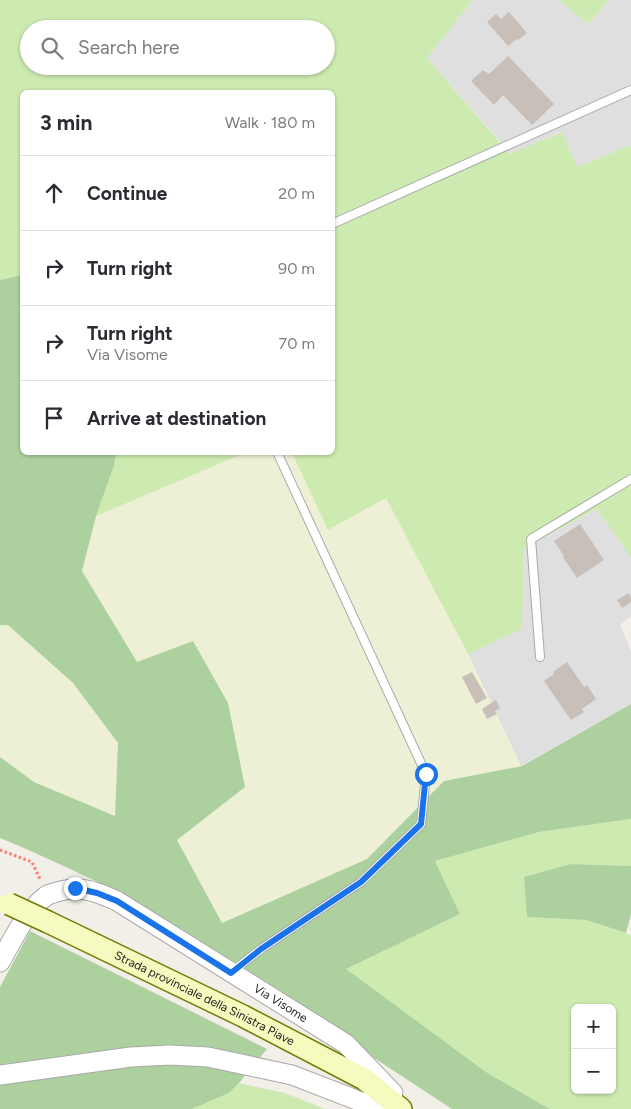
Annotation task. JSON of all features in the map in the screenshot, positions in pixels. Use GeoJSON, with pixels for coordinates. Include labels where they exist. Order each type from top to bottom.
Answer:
{"type":"FeatureCollection","features":[{"type":"Feature","properties":{"kind":"main road","name":"Strada provinciale della Sinistra Piave"},"geometry":{"type":"LineString","coordinates":[[5,902],[243,1016],[364,1079],[401,1109]]}},
{"type":"Feature","properties":{"kind":"street","name":"Via Visome"},"geometry":{"type":"LineString","coordinates":[[48,895],[75,888],[97,893],[117,901],[346,1044],[408,1109]]}},
{"type":"Feature","properties":{"kind":"street"},"geometry":{"type":"LineString","coordinates":[[0,962],[20,927],[48,895]]}},
{"type":"Feature","properties":{"kind":"street"},"geometry":{"type":"LineString","coordinates":[[0,1074],[131,1057],[170,1055],[208,1057],[292,1075],[380,1109]]}},
{"type":"Feature","properties":{"kind":"lane"},"geometry":{"type":"LineString","coordinates":[[335,223],[631,90]]}},
{"type":"Feature","properties":{"kind":"lane"},"geometry":{"type":"LineString","coordinates":[[231,973],[261,949],[361,882],[421,824],[426,774],[278,455]]}},
{"type":"Feature","properties":{"kind":"lane"},"geometry":{"type":"LineString","coordinates":[[540,657],[531,539],[631,479]]}},
{"type":"Feature","properties":{"kind":"path"},"geometry":{"type":"LineString","coordinates":[[0,850],[32,862],[48,895]]}},
{"type":"Feature","properties":{"kind":"shaded area"},"geometry":{"type":"Polygon","coordinates":[[[473,0],[559,0],[588,24],[609,0],[631,0],[631,145],[577,167],[561,132],[511,154],[427,58],[473,0]]]}},
{"type":"Feature","properties":{"kind":"shaded area"},"geometry":{"type":"Polygon","coordinates":[[[597,509],[631,558],[631,616],[620,625],[631,651],[631,704],[521,766],[468,654],[522,629],[524,548],[597,509]]]}},
{"type":"Feature","properties":{"kind":"green space"},"geometry":{"type":"Polygon","coordinates":[[[0,0],[473,0],[427,58],[510,154],[562,132],[577,167],[631,145],[631,558],[597,509],[524,548],[522,629],[468,654],[386,498],[328,530],[293,455],[335,455],[335,90],[20,90],[20,275],[0,280],[0,0]]]}},
{"type":"Feature","properties":{"kind":"green space"},"geometry":{"type":"Polygon","coordinates":[[[559,0],[609,0],[588,24],[559,0]]]}},
{"type":"Feature","properties":{"kind":"green space"},"geometry":{"type":"Polygon","coordinates":[[[20,275],[20,455],[116,455],[114,466],[96,516],[82,571],[137,662],[193,641],[228,703],[245,787],[177,840],[222,923],[367,859],[444,781],[522,766],[631,704],[631,819],[539,832],[435,861],[460,914],[346,969],[486,1072],[550,1109],[452,1109],[124,894],[0,838],[0,757],[34,782],[115,816],[118,743],[73,683],[8,625],[0,625],[0,280],[20,275]]]}},
{"type":"Feature","properties":{"kind":"green space"},"geometry":{"type":"Polygon","coordinates":[[[116,455],[240,455],[96,516],[114,466],[116,455]]]}},
{"type":"Feature","properties":{"kind":"green space"},"geometry":{"type":"Polygon","coordinates":[[[240,455],[293,455],[328,530],[386,498],[468,654],[521,766],[444,781],[367,859],[222,923],[177,840],[245,787],[137,662],[82,570],[96,516],[240,455]]]}},
{"type":"Feature","properties":{"kind":"green space"},"geometry":{"type":"Polygon","coordinates":[[[0,625],[8,625],[73,683],[118,743],[115,817],[34,782],[0,757],[0,625]]]}},
{"type":"Feature","properties":{"kind":"green space"},"geometry":{"type":"Polygon","coordinates":[[[631,819],[631,866],[570,864],[524,877],[528,917],[586,920],[631,935],[631,1109],[550,1109],[486,1072],[345,969],[460,914],[435,861],[539,832],[631,819]]]}},
{"type":"Feature","properties":{"kind":"green space"},"geometry":{"type":"Polygon","coordinates":[[[570,864],[631,866],[631,914],[626,933],[586,920],[527,917],[524,877],[570,864]]]}},
{"type":"Feature","properties":{"kind":"green space"},"geometry":{"type":"Polygon","coordinates":[[[30,931],[267,1049],[229,1093],[192,1109],[0,1109],[0,987],[30,931]]]}},
{"type":"Feature","properties":{"kind":"green space"},"geometry":{"type":"Polygon","coordinates":[[[239,1083],[285,1093],[325,1109],[192,1109],[229,1093],[239,1083]]]}},
{"type":"Feature","properties":{"kind":"building"},"geometry":{"type":"Polygon","coordinates":[[[509,12],[527,33],[508,46],[487,22],[496,14],[501,19],[509,12]]]}},
{"type":"Feature","properties":{"kind":"building"},"geometry":{"type":"Polygon","coordinates":[[[508,56],[554,104],[532,125],[503,95],[494,105],[471,81],[483,70],[489,74],[508,56]]]}},
{"type":"Feature","properties":{"kind":"building"},"geometry":{"type":"Polygon","coordinates":[[[580,524],[604,560],[577,578],[554,541],[580,524]]]}},
{"type":"Feature","properties":{"kind":"building"},"geometry":{"type":"Polygon","coordinates":[[[629,593],[631,602],[622,608],[617,600],[629,593]]]}},
{"type":"Feature","properties":{"kind":"building"},"geometry":{"type":"Polygon","coordinates":[[[567,662],[584,687],[587,685],[596,699],[582,709],[584,712],[571,720],[544,681],[567,662]]]}},
{"type":"Feature","properties":{"kind":"building"},"geometry":{"type":"Polygon","coordinates":[[[472,672],[487,698],[476,704],[462,677],[472,672]]]}},
{"type":"Feature","properties":{"kind":"building"},"geometry":{"type":"Polygon","coordinates":[[[496,700],[500,708],[495,711],[497,714],[487,719],[482,709],[496,700]]]}},
{"type":"Feature","properties":{"kind":"route"},"geometry":{"type":"LineString","coordinates":[[75,888],[97,893],[117,901],[231,973],[261,949],[361,882],[421,824],[426,774]]}}]}
